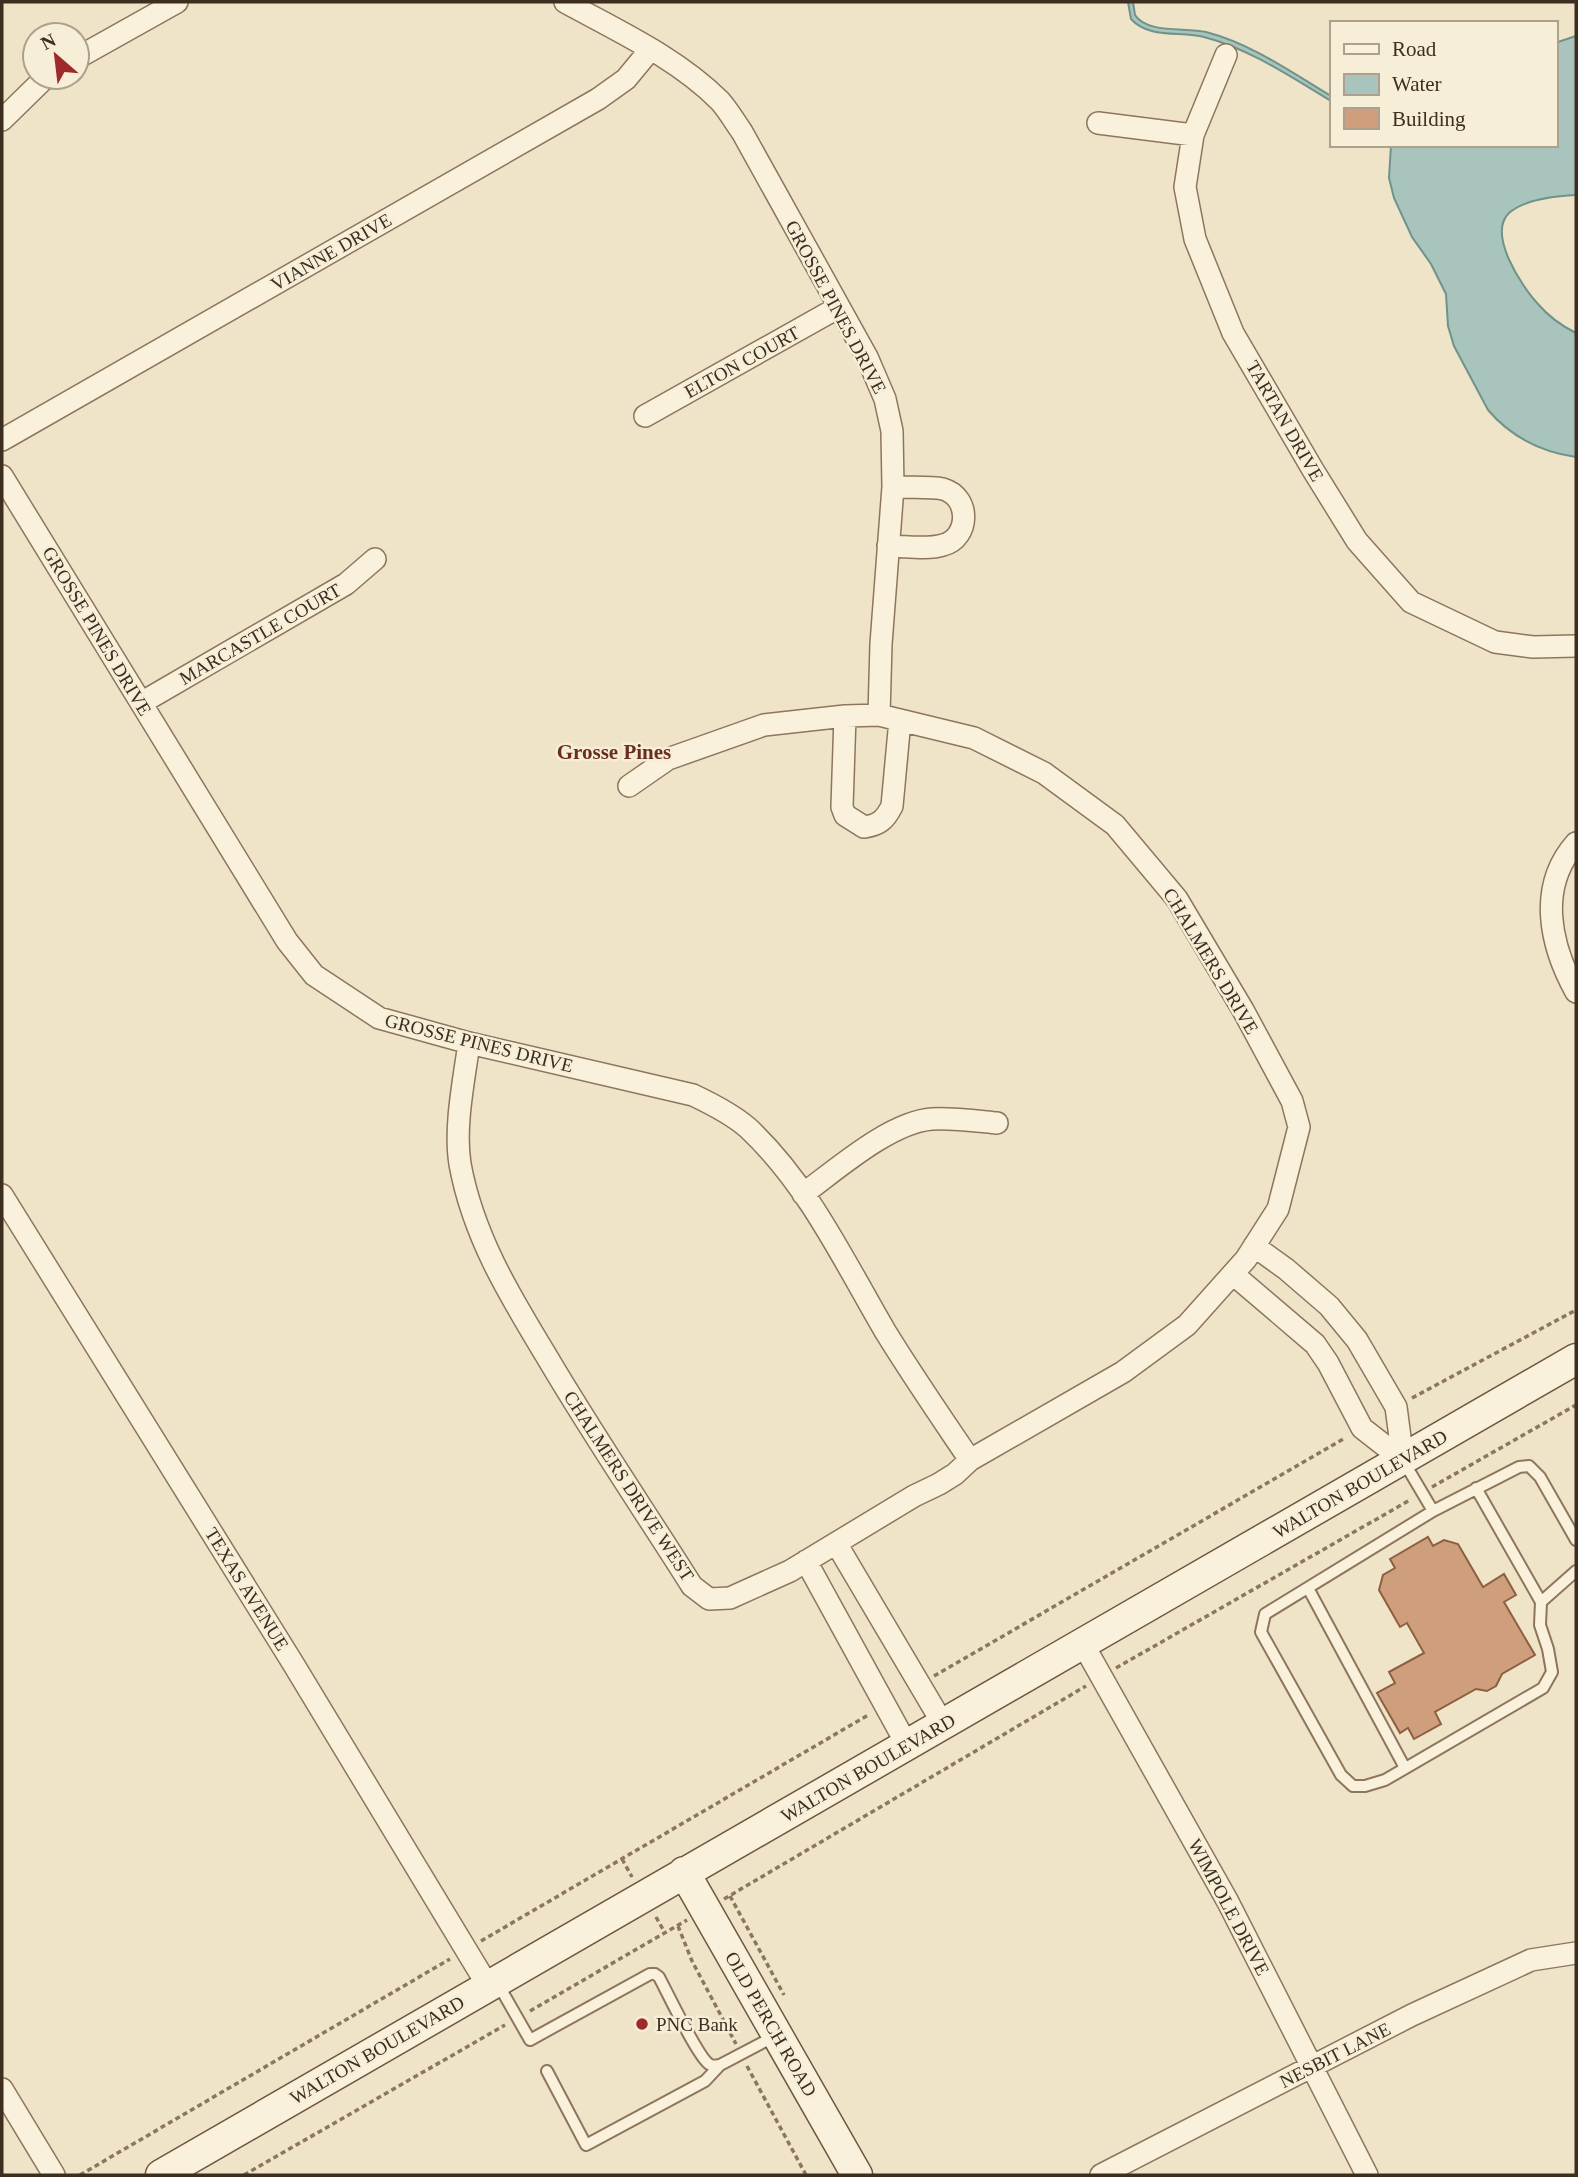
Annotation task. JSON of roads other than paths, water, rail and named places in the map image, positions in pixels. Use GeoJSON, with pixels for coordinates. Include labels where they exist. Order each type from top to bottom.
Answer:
{"type":"FeatureCollection","features":[{"type":"Feature","properties":{"kind":"main road","name":"WALTON BOULEVARD"},"geometry":{"type":"LineString","coordinates":[[160,2175],[1576,1359]]}},
{"type":"Feature","properties":{"kind":"main road","name":"OLD PERCH ROAD"},"geometry":{"type":"LineString","coordinates":[[684,1872],[857,2175]]}},
{"type":"Feature","properties":{"kind":"street"},"geometry":{"type":"LineString","coordinates":[[91,50],[177,2]]}},
{"type":"Feature","properties":{"kind":"street","name":"GROSSE PINES DRIVE"},"geometry":{"type":"LineString","coordinates":[[565,2],[692,76],[721,103],[741,132],[867,357],[885,398],[892,431],[893,487],[881,644],[889,718],[892,806],[886,819],[876,825],[864,827],[845,815],[842,807],[845,716]]}},
{"type":"Feature","properties":{"kind":"street","name":"VIANNE DRIVE"},"geometry":{"type":"LineString","coordinates":[[2,440],[597,99],[626,79],[650,50]]}},
{"type":"Feature","properties":{"kind":"street","name":"TARTAN DRIVE"},"geometry":{"type":"LineString","coordinates":[[1226,55],[1193,135],[1185,187],[1195,239],[1233,333],[1313,470],[1357,541],[1411,603],[1495,642],[1533,647],[1576,646]]}},
{"type":"Feature","properties":{"kind":"street"},"geometry":{"type":"LineString","coordinates":[[2,120],[32,91]]}},
{"type":"Feature","properties":{"kind":"street"},"geometry":{"type":"LineString","coordinates":[[1098,123],[1193,135]]}},
{"type":"Feature","properties":{"kind":"street","name":"ELTON COURT"},"geometry":{"type":"LineString","coordinates":[[645,416],[839,307]]}},
{"type":"Feature","properties":{"kind":"street","name":"GROSSE PINES DRIVE"},"geometry":{"type":"LineString","coordinates":[[2,476],[287,941],[314,975],[379,1018],[693,1095],[721,1109],[747,1127],[790,1174],[887,1333],[970,1460]]}},
{"type":"Feature","properties":{"kind":"street"},"geometry":{"type":"LineString","coordinates":[[888,546],[941,546],[956,540],[964,526],[963,509],[956,496],[943,489],[893,487]]}},
{"type":"Feature","properties":{"kind":"street","name":"MARCASTLE COURT"},"geometry":{"type":"LineString","coordinates":[[141,703],[346,584],[375,559]]}},
{"type":"Feature","properties":{"kind":"street","name":"CHALMERS DRIVE"},"geometry":{"type":"LineString","coordinates":[[629,786],[668,759],[764,725],[845,716],[889,718],[974,738],[1044,772],[1115,825],[1177,899],[1292,1101],[1298,1127],[1278,1209],[1245,1260]]}},
{"type":"Feature","properties":{"kind":"street"},"geometry":{"type":"LineString","coordinates":[[1576,844],[1560,866],[1551,891],[1552,926],[1564,970],[1576,992]]}},
{"type":"Feature","properties":{"kind":"street","name":"CHALMERS DRIVE WEST"},"geometry":{"type":"LineString","coordinates":[[469,1042],[460,1117],[460,1162],[474,1219],[500,1279],[564,1385],[692,1586],[709,1599],[730,1598],[790,1571],[914,1496],[939,1484],[970,1460],[1123,1373],[1187,1325],[1245,1260]]}},
{"type":"Feature","properties":{"kind":"street"},"geometry":{"type":"LineString","coordinates":[[803,1194],[870,1145],[905,1126],[931,1119],[997,1123]]}},
{"type":"Feature","properties":{"kind":"street","name":"TEXAS AVENUE"},"geometry":{"type":"LineString","coordinates":[[2,1195],[294,1665],[466,1949],[492,1984]]}},
{"type":"Feature","properties":{"kind":"street"},"geometry":{"type":"LineString","coordinates":[[1245,1260],[1286,1269],[1329,1306],[1357,1340],[1396,1407],[1403,1460]]}},
{"type":"Feature","properties":{"kind":"street"},"geometry":{"type":"LineString","coordinates":[[1245,1260],[1328,1363],[1362,1428],[1403,1460]]}},
{"type":"Feature","properties":{"kind":"street"},"geometry":{"type":"LineString","coordinates":[[836,1543],[943,1724]]}},
{"type":"Feature","properties":{"kind":"street"},"geometry":{"type":"LineString","coordinates":[[806,1561],[907,1745]]}},
{"type":"Feature","properties":{"kind":"street","name":"WIMPOLE DRIVE"},"geometry":{"type":"LineString","coordinates":[[1083,1644],[1228,1902],[1367,2175]]}},
{"type":"Feature","properties":{"kind":"street","name":"NESBIT LANE"},"geometry":{"type":"LineString","coordinates":[[1101,2175],[1412,2015],[1531,1960],[1576,1953]]}},
{"type":"Feature","properties":{"kind":"street"},"geometry":{"type":"LineString","coordinates":[[2,2089],[54,2175]]}},
{"type":"Feature","properties":{"kind":"lane"},"geometry":{"type":"LineString","coordinates":[[1403,1460],[1433,1511]]}},
{"type":"Feature","properties":{"kind":"lane"},"geometry":{"type":"LineString","coordinates":[[1476,1488],[1541,1602],[1540,1625],[1552,1672],[1543,1688],[1405,1769],[1385,1780],[1365,1786],[1353,1786],[1341,1774],[1261,1632],[1265,1614],[1433,1511],[1476,1488],[1519,1467],[1529,1466],[1540,1477],[1576,1540]]}},
{"type":"Feature","properties":{"kind":"lane"},"geometry":{"type":"LineString","coordinates":[[1541,1602],[1576,1571]]}},
{"type":"Feature","properties":{"kind":"lane"},"geometry":{"type":"LineString","coordinates":[[1308,1588],[1405,1769]]}},
{"type":"Feature","properties":{"kind":"lane"},"geometry":{"type":"LineString","coordinates":[[530,2040],[644,1976],[655,1974],[699,2052],[708,2063],[720,2065]]}},
{"type":"Feature","properties":{"kind":"lane"},"geometry":{"type":"LineString","coordinates":[[492,1984],[518,2018],[537,2052]]}},
{"type":"Feature","properties":{"kind":"lane"},"geometry":{"type":"LineString","coordinates":[[547,2071],[586,2145],[705,2081],[720,2065],[778,2035]]}},
{"type":"Feature","properties":{"kind":"water"},"geometry":{"type":"Polygon","coordinates":[[[1128,2],[1133,2],[1135,15],[1148,25],[1206,32],[1223,37],[1271,60],[1330,95],[1330,100],[1270,64],[1221,42],[1195,35],[1156,32],[1131,19],[1128,2]]]}},
{"type":"Feature","properties":{"kind":"water"},"geometry":{"type":"Polygon","coordinates":[[[1576,36],[1576,195],[1523,204],[1509,213],[1503,222],[1502,234],[1509,260],[1531,296],[1551,317],[1576,333],[1576,457],[1528,442],[1497,420],[1488,410],[1454,346],[1448,326],[1446,294],[1431,264],[1412,237],[1394,198],[1389,178],[1391,147],[1557,147],[1557,42],[1576,36]]]}},
{"type":"Feature","properties":{"kind":"place","name":"PNC Bank"},"geometry":{"type":"Point","coordinates":[642,2024]}},
{"type":"Feature","properties":{"kind":"district","name":"Grosse Pines"},"geometry":{"type":"Point","coordinates":[614,752]}}]}
